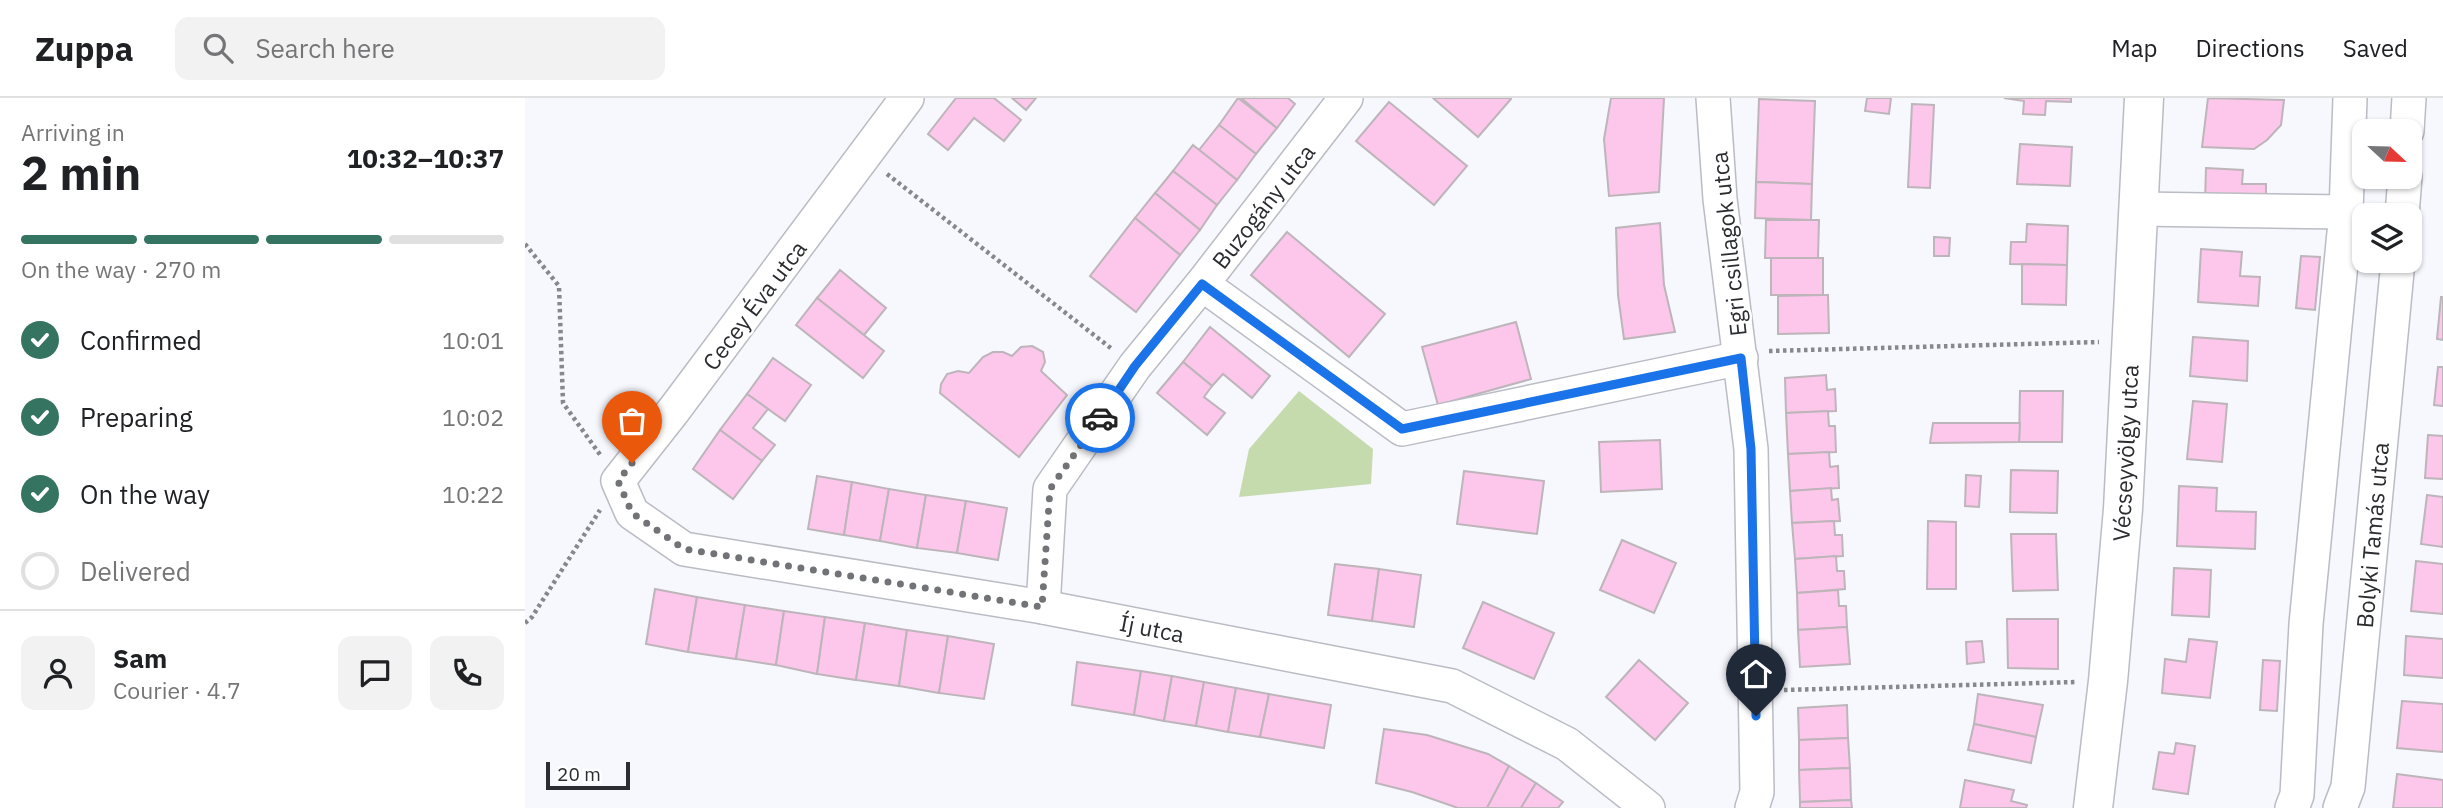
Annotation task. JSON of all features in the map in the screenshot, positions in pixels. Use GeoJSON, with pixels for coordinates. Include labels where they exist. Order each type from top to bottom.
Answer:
{"type":"FeatureCollection","features":[{"type":"Feature","properties":{"kind":"main road","name":"Vécseyvölgy utca"},"geometry":{"type":"LineString","coordinates":[[2093,808],[2108,681],[2123,509],[2144,98]]}},
{"type":"Feature","properties":{"kind":"street","name":"Cecey Éva utca"},"geometry":{"type":"LineString","coordinates":[[618,481],[907,98]]}},
{"type":"Feature","properties":{"kind":"street","name":"Buzogány utca"},"geometry":{"type":"LineString","coordinates":[[1042,607],[1050,489],[1135,366],[1346,98]]}},
{"type":"Feature","properties":{"kind":"street","name":"Egri csillagok utca"},"geometry":{"type":"LineString","coordinates":[[1713,98],[1720,199],[1751,449],[1757,792],[1752,808]]}},
{"type":"Feature","properties":{"kind":"street"},"geometry":{"type":"LineString","coordinates":[[2292,808],[2297,795],[2306,624],[2346,212],[2350,98]]}},
{"type":"Feature","properties":{"kind":"street"},"geometry":{"type":"LineString","coordinates":[[2408,119],[2409,98]]}},
{"type":"Feature","properties":{"kind":"street"},"geometry":{"type":"LineString","coordinates":[[2139,209],[2346,212]]}},
{"type":"Feature","properties":{"kind":"street","name":"Bolyki Tamás utca"},"geometry":{"type":"LineString","coordinates":[[2340,808],[2348,787],[2397,273]]}},
{"type":"Feature","properties":{"kind":"street"},"geometry":{"type":"LineString","coordinates":[[1202,284],[1402,429],[1741,358]]}},
{"type":"Feature","properties":{"kind":"street","name":"Íj utca"},"geometry":{"type":"LineString","coordinates":[[618,481],[632,513],[684,549],[1042,607],[1451,686],[1567,744],[1648,808]]}},
{"type":"Feature","properties":{"kind":"path"},"geometry":{"type":"LineString","coordinates":[[865,157],[1135,366]]}},
{"type":"Feature","properties":{"kind":"path"},"geometry":{"type":"LineString","coordinates":[[525,244],[559,286],[563,403],[618,481],[532,617],[525,622]]}},
{"type":"Feature","properties":{"kind":"path"},"geometry":{"type":"LineString","coordinates":[[1741,358],[1764,351],[2131,341]]}},
{"type":"Feature","properties":{"kind":"path"},"geometry":{"type":"LineString","coordinates":[[1755,691],[2108,681]]}},
{"type":"Feature","properties":{"kind":"green space"},"geometry":{"type":"Polygon","coordinates":[[[1299,391],[1373,449],[1371,484],[1239,497],[1249,449],[1299,391]]]}},
{"type":"Feature","properties":{"kind":"building"},"geometry":{"type":"Polygon","coordinates":[[[956,98],[994,98],[1021,120],[1004,141],[974,118],[948,150],[928,134],[956,98]]]}},
{"type":"Feature","properties":{"kind":"building"},"geometry":{"type":"Polygon","coordinates":[[[1012,98],[1036,98],[1026,110],[1012,98]]]}},
{"type":"Feature","properties":{"kind":"building"},"geometry":{"type":"Polygon","coordinates":[[[1238,98],[1277,128],[1256,154],[1219,125],[1238,98]]]}},
{"type":"Feature","properties":{"kind":"building"},"geometry":{"type":"Polygon","coordinates":[[[1241,98],[1288,98],[1295,104],[1277,128],[1241,98]]]}},
{"type":"Feature","properties":{"kind":"building"},"geometry":{"type":"Polygon","coordinates":[[[1433,98],[1510,98],[1511,99],[1478,137],[1433,98]]]}},
{"type":"Feature","properties":{"kind":"building"},"geometry":{"type":"Polygon","coordinates":[[[1611,98],[1664,98],[1659,192],[1609,196],[1604,139],[1611,98]]]}},
{"type":"Feature","properties":{"kind":"building"},"geometry":{"type":"Polygon","coordinates":[[[1867,98],[1891,98],[1889,114],[1865,111],[1867,98]]]}},
{"type":"Feature","properties":{"kind":"building"},"geometry":{"type":"Polygon","coordinates":[[[2004,98],[2071,98],[2071,102],[2046,101],[2045,115],[2023,114],[2024,101],[2004,98]]]}},
{"type":"Feature","properties":{"kind":"building"},"geometry":{"type":"Polygon","coordinates":[[[2208,98],[2284,100],[2281,125],[2254,149],[2202,147],[2208,98]]]}},
{"type":"Feature","properties":{"kind":"building"},"geometry":{"type":"Polygon","coordinates":[[[1759,99],[1815,101],[1812,184],[1756,182],[1759,99]]]}},
{"type":"Feature","properties":{"kind":"building"},"geometry":{"type":"Polygon","coordinates":[[[1389,102],[1467,166],[1434,205],[1356,141],[1389,102]]]}},
{"type":"Feature","properties":{"kind":"building"},"geometry":{"type":"Polygon","coordinates":[[[1912,104],[1934,105],[1930,188],[1908,187],[1912,104]]]}},
{"type":"Feature","properties":{"kind":"building"},"geometry":{"type":"Polygon","coordinates":[[[1219,125],[1256,154],[1237,180],[1199,150],[1219,125]]]}},
{"type":"Feature","properties":{"kind":"building"},"geometry":{"type":"Polygon","coordinates":[[[2020,144],[2072,147],[2070,186],[2017,184],[2020,144]]]}},
{"type":"Feature","properties":{"kind":"building"},"geometry":{"type":"Polygon","coordinates":[[[1193,145],[1237,180],[1217,205],[1173,171],[1193,145]]]}},
{"type":"Feature","properties":{"kind":"building"},"geometry":{"type":"Polygon","coordinates":[[[2206,168],[2243,170],[2242,184],[2266,184],[2266,203],[2205,201],[2206,168]]]}},
{"type":"Feature","properties":{"kind":"building"},"geometry":{"type":"Polygon","coordinates":[[[1173,171],[1217,205],[1200,230],[1155,193],[1173,171]]]}},
{"type":"Feature","properties":{"kind":"building"},"geometry":{"type":"Polygon","coordinates":[[[1756,182],[1812,184],[1811,220],[1755,218],[1756,182]]]}},
{"type":"Feature","properties":{"kind":"building"},"geometry":{"type":"Polygon","coordinates":[[[1155,193],[1200,230],[1180,255],[1135,218],[1155,193]]]}},
{"type":"Feature","properties":{"kind":"building"},"geometry":{"type":"Polygon","coordinates":[[[1135,218],[1180,255],[1136,312],[1090,276],[1135,218]]]}},
{"type":"Feature","properties":{"kind":"building"},"geometry":{"type":"Polygon","coordinates":[[[1766,220],[1819,220],[1818,258],[1765,258],[1766,220]]]}},
{"type":"Feature","properties":{"kind":"building"},"geometry":{"type":"Polygon","coordinates":[[[1660,223],[1664,285],[1675,332],[1624,339],[1618,295],[1616,228],[1660,223]]]}},
{"type":"Feature","properties":{"kind":"building"},"geometry":{"type":"Polygon","coordinates":[[[2027,224],[2068,226],[2067,265],[2010,264],[2011,242],[2026,242],[2027,224]]]}},
{"type":"Feature","properties":{"kind":"building"},"geometry":{"type":"Polygon","coordinates":[[[1287,232],[1385,314],[1349,357],[1251,275],[1287,232]]]}},
{"type":"Feature","properties":{"kind":"building"},"geometry":{"type":"Polygon","coordinates":[[[1934,237],[1950,238],[1949,256],[1934,256],[1934,237]]]}},
{"type":"Feature","properties":{"kind":"building"},"geometry":{"type":"Polygon","coordinates":[[[2201,249],[2242,252],[2240,276],[2260,277],[2258,306],[2198,302],[2201,249]]]}},
{"type":"Feature","properties":{"kind":"building"},"geometry":{"type":"Polygon","coordinates":[[[2301,256],[2320,257],[2315,310],[2296,308],[2301,256]]]}},
{"type":"Feature","properties":{"kind":"building"},"geometry":{"type":"Polygon","coordinates":[[[1771,258],[1823,258],[1823,295],[1771,295],[1771,258]]]}},
{"type":"Feature","properties":{"kind":"building"},"geometry":{"type":"Polygon","coordinates":[[[2022,264],[2067,265],[2066,305],[2022,304],[2022,264]]]}},
{"type":"Feature","properties":{"kind":"building"},"geometry":{"type":"Polygon","coordinates":[[[840,270],[886,308],[864,335],[817,298],[840,270]]]}},
{"type":"Feature","properties":{"kind":"building"},"geometry":{"type":"Polygon","coordinates":[[[1828,295],[1829,333],[1778,334],[1778,296],[1828,295]]]}},
{"type":"Feature","properties":{"kind":"building"},"geometry":{"type":"Polygon","coordinates":[[[2443,297],[2443,340],[2437,339],[2443,297]]]}},
{"type":"Feature","properties":{"kind":"building"},"geometry":{"type":"Polygon","coordinates":[[[817,298],[884,351],[863,378],[796,325],[817,298]]]}},
{"type":"Feature","properties":{"kind":"building"},"geometry":{"type":"Polygon","coordinates":[[[1516,322],[1531,379],[1438,405],[1422,347],[1516,322]]]}},
{"type":"Feature","properties":{"kind":"building"},"geometry":{"type":"Polygon","coordinates":[[[1210,327],[1270,376],[1252,398],[1223,374],[1212,386],[1183,362],[1210,327]]]}},
{"type":"Feature","properties":{"kind":"building"},"geometry":{"type":"Polygon","coordinates":[[[2193,337],[2248,341],[2247,381],[2190,376],[2193,337]]]}},
{"type":"Feature","properties":{"kind":"building"},"geometry":{"type":"Polygon","coordinates":[[[1032,346],[1043,352],[1045,362],[1041,371],[1067,395],[1019,457],[940,393],[941,384],[947,374],[958,371],[969,373],[983,357],[993,352],[1012,356],[1021,347],[1032,346]]]}},
{"type":"Feature","properties":{"kind":"building"},"geometry":{"type":"Polygon","coordinates":[[[773,358],[811,385],[785,421],[747,394],[773,358]]]}},
{"type":"Feature","properties":{"kind":"building"},"geometry":{"type":"Polygon","coordinates":[[[1183,362],[1212,386],[1204,397],[1225,413],[1207,435],[1157,393],[1183,362]]]}},
{"type":"Feature","properties":{"kind":"building"},"geometry":{"type":"Polygon","coordinates":[[[2438,367],[2443,367],[2443,406],[2434,405],[2438,367]]]}},
{"type":"Feature","properties":{"kind":"building"},"geometry":{"type":"Polygon","coordinates":[[[1826,375],[1827,390],[1835,389],[1836,411],[1786,413],[1785,378],[1826,375]]]}},
{"type":"Feature","properties":{"kind":"building"},"geometry":{"type":"Polygon","coordinates":[[[2020,391],[2063,391],[2062,442],[2019,442],[2020,391]]]}},
{"type":"Feature","properties":{"kind":"building"},"geometry":{"type":"Polygon","coordinates":[[[747,394],[768,409],[753,428],[775,445],[762,461],[720,430],[747,394]]]}},
{"type":"Feature","properties":{"kind":"building"},"geometry":{"type":"Polygon","coordinates":[[[2193,401],[2227,404],[2222,462],[2187,459],[2193,401]]]}},
{"type":"Feature","properties":{"kind":"building"},"geometry":{"type":"Polygon","coordinates":[[[1828,411],[1829,426],[1835,426],[1836,452],[1788,454],[1786,413],[1828,411]]]}},
{"type":"Feature","properties":{"kind":"building"},"geometry":{"type":"Polygon","coordinates":[[[1933,423],[2020,423],[2019,442],[1930,443],[1933,423]]]}},
{"type":"Feature","properties":{"kind":"building"},"geometry":{"type":"Polygon","coordinates":[[[720,430],[762,461],[733,499],[693,469],[720,430]]]}},
{"type":"Feature","properties":{"kind":"building"},"geometry":{"type":"Polygon","coordinates":[[[2428,435],[2443,436],[2443,479],[2425,478],[2428,435]]]}},
{"type":"Feature","properties":{"kind":"building"},"geometry":{"type":"Polygon","coordinates":[[[1660,440],[1662,489],[1601,492],[1599,442],[1660,440]]]}},
{"type":"Feature","properties":{"kind":"building"},"geometry":{"type":"Polygon","coordinates":[[[1829,452],[1830,467],[1838,466],[1839,488],[1790,491],[1788,454],[1829,452]]]}},
{"type":"Feature","properties":{"kind":"building"},"geometry":{"type":"Polygon","coordinates":[[[2011,470],[2058,471],[2057,513],[2010,512],[2011,470]]]}},
{"type":"Feature","properties":{"kind":"building"},"geometry":{"type":"Polygon","coordinates":[[[1464,471],[1544,481],[1537,534],[1457,524],[1464,471]]]}},
{"type":"Feature","properties":{"kind":"building"},"geometry":{"type":"Polygon","coordinates":[[[1966,475],[1981,476],[1979,507],[1965,506],[1966,475]]]}},
{"type":"Feature","properties":{"kind":"building"},"geometry":{"type":"Polygon","coordinates":[[[817,476],[852,482],[844,535],[808,529],[817,476]]]}},
{"type":"Feature","properties":{"kind":"building"},"geometry":{"type":"Polygon","coordinates":[[[852,482],[889,489],[880,541],[844,535],[852,482]]]}},
{"type":"Feature","properties":{"kind":"building"},"geometry":{"type":"Polygon","coordinates":[[[2179,486],[2217,488],[2216,511],[2256,512],[2255,549],[2177,546],[2179,486]]]}},
{"type":"Feature","properties":{"kind":"building"},"geometry":{"type":"Polygon","coordinates":[[[1831,488],[1832,500],[1838,499],[1840,521],[1792,523],[1790,491],[1831,488]]]}},
{"type":"Feature","properties":{"kind":"building"},"geometry":{"type":"Polygon","coordinates":[[[889,489],[926,495],[917,548],[880,541],[889,489]]]}},
{"type":"Feature","properties":{"kind":"building"},"geometry":{"type":"Polygon","coordinates":[[[926,495],[966,501],[957,553],[917,548],[926,495]]]}},
{"type":"Feature","properties":{"kind":"building"},"geometry":{"type":"Polygon","coordinates":[[[2427,495],[2443,497],[2443,547],[2421,544],[2427,495]]]}},
{"type":"Feature","properties":{"kind":"building"},"geometry":{"type":"Polygon","coordinates":[[[966,501],[1007,508],[998,560],[957,553],[966,501]]]}},
{"type":"Feature","properties":{"kind":"building"},"geometry":{"type":"Polygon","coordinates":[[[1834,521],[1835,535],[1842,535],[1843,556],[1795,559],[1792,523],[1834,521]]]}},
{"type":"Feature","properties":{"kind":"building"},"geometry":{"type":"Polygon","coordinates":[[[1928,521],[1956,522],[1956,589],[1927,589],[1928,521]]]}},
{"type":"Feature","properties":{"kind":"building"},"geometry":{"type":"Polygon","coordinates":[[[2011,534],[2056,534],[2058,590],[2013,591],[2011,534]]]}},
{"type":"Feature","properties":{"kind":"building"},"geometry":{"type":"Polygon","coordinates":[[[1622,540],[1676,563],[1654,613],[1600,590],[1622,540]]]}},
{"type":"Feature","properties":{"kind":"building"},"geometry":{"type":"Polygon","coordinates":[[[1836,556],[1837,571],[1844,571],[1845,589],[1797,593],[1795,559],[1836,556]]]}},
{"type":"Feature","properties":{"kind":"building"},"geometry":{"type":"Polygon","coordinates":[[[2416,561],[2443,564],[2443,614],[2411,611],[2416,561]]]}},
{"type":"Feature","properties":{"kind":"building"},"geometry":{"type":"Polygon","coordinates":[[[1335,564],[1379,569],[1372,621],[1328,615],[1335,564]]]}},
{"type":"Feature","properties":{"kind":"building"},"geometry":{"type":"Polygon","coordinates":[[[2174,568],[2211,570],[2209,617],[2172,615],[2174,568]]]}},
{"type":"Feature","properties":{"kind":"building"},"geometry":{"type":"Polygon","coordinates":[[[1379,569],[1421,575],[1414,627],[1372,621],[1379,569]]]}},
{"type":"Feature","properties":{"kind":"building"},"geometry":{"type":"Polygon","coordinates":[[[655,589],[697,597],[688,652],[646,644],[655,589]]]}},
{"type":"Feature","properties":{"kind":"building"},"geometry":{"type":"Polygon","coordinates":[[[1838,590],[1839,606],[1846,606],[1847,627],[1798,630],[1797,593],[1838,590]]]}},
{"type":"Feature","properties":{"kind":"building"},"geometry":{"type":"Polygon","coordinates":[[[697,597],[745,605],[736,659],[688,652],[697,597]]]}},
{"type":"Feature","properties":{"kind":"building"},"geometry":{"type":"Polygon","coordinates":[[[1483,602],[1554,633],[1534,679],[1463,648],[1483,602]]]}},
{"type":"Feature","properties":{"kind":"building"},"geometry":{"type":"Polygon","coordinates":[[[745,605],[784,611],[776,665],[736,659],[745,605]]]}},
{"type":"Feature","properties":{"kind":"building"},"geometry":{"type":"Polygon","coordinates":[[[784,611],[825,617],[817,674],[776,665],[784,611]]]}},
{"type":"Feature","properties":{"kind":"building"},"geometry":{"type":"Polygon","coordinates":[[[825,617],[865,623],[856,680],[817,674],[825,617]]]}},
{"type":"Feature","properties":{"kind":"building"},"geometry":{"type":"Polygon","coordinates":[[[2007,619],[2058,619],[2058,669],[2008,668],[2007,619]]]}},
{"type":"Feature","properties":{"kind":"building"},"geometry":{"type":"Polygon","coordinates":[[[865,623],[907,630],[899,686],[856,680],[865,623]]]}},
{"type":"Feature","properties":{"kind":"building"},"geometry":{"type":"Polygon","coordinates":[[[1847,627],[1850,664],[1800,667],[1798,630],[1847,627]]]}},
{"type":"Feature","properties":{"kind":"building"},"geometry":{"type":"Polygon","coordinates":[[[907,630],[948,636],[939,693],[899,686],[907,630]]]}},
{"type":"Feature","properties":{"kind":"building"},"geometry":{"type":"Polygon","coordinates":[[[948,636],[994,644],[984,699],[939,693],[948,636]]]}},
{"type":"Feature","properties":{"kind":"building"},"geometry":{"type":"Polygon","coordinates":[[[2406,636],[2443,639],[2443,678],[2404,675],[2406,636]]]}},
{"type":"Feature","properties":{"kind":"building"},"geometry":{"type":"Polygon","coordinates":[[[2189,639],[2217,642],[2210,698],[2162,693],[2165,659],[2186,662],[2189,639]]]}},
{"type":"Feature","properties":{"kind":"building"},"geometry":{"type":"Polygon","coordinates":[[[1982,641],[1984,662],[1967,664],[1966,642],[1982,641]]]}},
{"type":"Feature","properties":{"kind":"building"},"geometry":{"type":"Polygon","coordinates":[[[1639,660],[1688,703],[1655,740],[1606,697],[1639,660]]]}},
{"type":"Feature","properties":{"kind":"building"},"geometry":{"type":"Polygon","coordinates":[[[2263,660],[2280,661],[2277,711],[2260,710],[2263,660]]]}},
{"type":"Feature","properties":{"kind":"building"},"geometry":{"type":"Polygon","coordinates":[[[1077,662],[1141,671],[1134,715],[1072,705],[1077,662]]]}},
{"type":"Feature","properties":{"kind":"building"},"geometry":{"type":"Polygon","coordinates":[[[1141,671],[1172,676],[1164,721],[1134,715],[1141,671]]]}},
{"type":"Feature","properties":{"kind":"building"},"geometry":{"type":"Polygon","coordinates":[[[1172,676],[1204,682],[1196,726],[1164,721],[1172,676]]]}},
{"type":"Feature","properties":{"kind":"building"},"geometry":{"type":"Polygon","coordinates":[[[1204,682],[1236,688],[1228,732],[1196,726],[1204,682]]]}},
{"type":"Feature","properties":{"kind":"building"},"geometry":{"type":"Polygon","coordinates":[[[1236,688],[1269,694],[1260,737],[1228,732],[1236,688]]]}},
{"type":"Feature","properties":{"kind":"building"},"geometry":{"type":"Polygon","coordinates":[[[1269,694],[1331,705],[1324,748],[1260,737],[1269,694]]]}},
{"type":"Feature","properties":{"kind":"building"},"geometry":{"type":"Polygon","coordinates":[[[1978,694],[2043,705],[2036,737],[1974,724],[1978,694]]]}},
{"type":"Feature","properties":{"kind":"building"},"geometry":{"type":"Polygon","coordinates":[[[2402,701],[2443,704],[2443,752],[2397,748],[2402,701]]]}},
{"type":"Feature","properties":{"kind":"building"},"geometry":{"type":"Polygon","coordinates":[[[1847,705],[1848,738],[1799,740],[1798,708],[1847,705]]]}},
{"type":"Feature","properties":{"kind":"building"},"geometry":{"type":"Polygon","coordinates":[[[1974,724],[2036,737],[2031,763],[1968,750],[1974,724]]]}},
{"type":"Feature","properties":{"kind":"building"},"geometry":{"type":"Polygon","coordinates":[[[1384,729],[1427,735],[1488,754],[1509,766],[1487,808],[1458,808],[1376,783],[1384,729]]]}},
{"type":"Feature","properties":{"kind":"building"},"geometry":{"type":"Polygon","coordinates":[[[1848,738],[1850,768],[1799,770],[1799,740],[1848,738]]]}},
{"type":"Feature","properties":{"kind":"building"},"geometry":{"type":"Polygon","coordinates":[[[2176,743],[2195,746],[2188,794],[2153,789],[2159,752],[2174,754],[2176,743]]]}},
{"type":"Feature","properties":{"kind":"building"},"geometry":{"type":"Polygon","coordinates":[[[1509,766],[1536,783],[1521,808],[1487,808],[1509,766]]]}},
{"type":"Feature","properties":{"kind":"building"},"geometry":{"type":"Polygon","coordinates":[[[1850,768],[1851,800],[1800,802],[1799,770],[1850,768]]]}},
{"type":"Feature","properties":{"kind":"building"},"geometry":{"type":"Polygon","coordinates":[[[2397,774],[2443,780],[2443,808],[2393,808],[2397,774]]]}},
{"type":"Feature","properties":{"kind":"building"},"geometry":{"type":"Polygon","coordinates":[[[1965,780],[2014,790],[2011,801],[2027,805],[2026,808],[1960,808],[1965,780]]]}},
{"type":"Feature","properties":{"kind":"building"},"geometry":{"type":"Polygon","coordinates":[[[1536,783],[1563,802],[1558,808],[1521,808],[1536,783]]]}},
{"type":"Feature","properties":{"kind":"building"},"geometry":{"type":"Polygon","coordinates":[[[1851,800],[1852,808],[1800,808],[1800,802],[1851,800]]]}},
{"type":"Feature","properties":{"kind":"way so far"},"geometry":{"type":"LineString","coordinates":[[632,463],[618,481],[632,513],[684,549],[1042,607],[1050,489],[1100,418]]}},
{"type":"Feature","properties":{"kind":"route"},"geometry":{"type":"LineString","coordinates":[[1100,418],[1135,366],[1202,284],[1402,429],[1741,358],[1751,449],[1756,716]]}}]}
